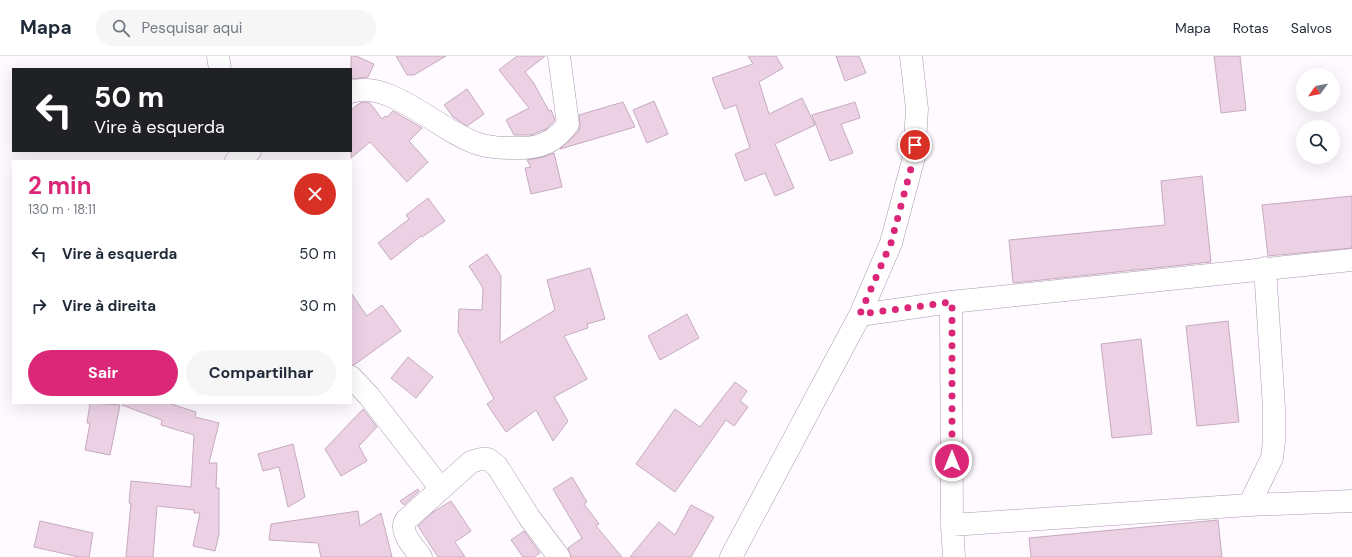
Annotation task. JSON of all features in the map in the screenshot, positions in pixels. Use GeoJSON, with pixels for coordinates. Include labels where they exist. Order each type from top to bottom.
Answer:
{"type":"FeatureCollection","features":[{"type":"Feature","properties":{"kind":"street"},"geometry":{"type":"LineString","coordinates":[[218,56],[220,68]]}},
{"type":"Feature","properties":{"kind":"street"},"geometry":{"type":"LineString","coordinates":[[352,92],[358,89],[376,91],[408,104],[458,135],[476,143],[499,148],[526,148],[547,144],[561,134],[568,124],[559,56]]}},
{"type":"Feature","properties":{"kind":"street"},"geometry":{"type":"LineString","coordinates":[[731,557],[860,314],[891,243],[914,157],[917,109],[911,56]]}},
{"type":"Feature","properties":{"kind":"street"},"geometry":{"type":"LineString","coordinates":[[237,160],[249,152]]}},
{"type":"Feature","properties":{"kind":"street"},"geometry":{"type":"LineString","coordinates":[[860,314],[952,302],[1352,260]]}},
{"type":"Feature","properties":{"kind":"street"},"geometry":{"type":"LineString","coordinates":[[1249,506],[1272,458],[1274,441],[1274,408],[1265,268]]}},
{"type":"Feature","properties":{"kind":"street"},"geometry":{"type":"LineString","coordinates":[[952,302],[952,525],[954,557]]}},
{"type":"Feature","properties":{"kind":"street"},"geometry":{"type":"LineString","coordinates":[[352,378],[369,396],[441,489]]}},
{"type":"Feature","properties":{"kind":"street"},"geometry":{"type":"LineString","coordinates":[[421,557],[407,536],[403,527],[404,523],[471,462],[481,459],[488,459],[497,466],[529,516],[559,557]]}},
{"type":"Feature","properties":{"kind":"street"},"geometry":{"type":"LineString","coordinates":[[952,525],[1352,501]]}},
{"type":"Feature","properties":{"kind":"building"},"geometry":{"type":"Polygon","coordinates":[[[351,56],[356,56],[374,64],[368,77],[352,78],[351,56]]]}},
{"type":"Feature","properties":{"kind":"building"},"geometry":{"type":"Polygon","coordinates":[[[396,56],[446,56],[414,75],[407,75],[396,56]]]}},
{"type":"Feature","properties":{"kind":"building"},"geometry":{"type":"Polygon","coordinates":[[[517,56],[545,56],[525,72],[533,82],[549,111],[551,110],[555,120],[546,129],[531,135],[514,135],[506,120],[529,108],[499,70],[517,56]]]}},
{"type":"Feature","properties":{"kind":"building"},"geometry":{"type":"Polygon","coordinates":[[[748,56],[776,56],[783,68],[759,82],[769,114],[802,98],[815,125],[775,144],[794,188],[775,196],[765,173],[745,181],[735,154],[750,148],[736,105],[724,109],[712,78],[753,64],[748,56]]]}},
{"type":"Feature","properties":{"kind":"building"},"geometry":{"type":"Polygon","coordinates":[[[836,56],[859,56],[866,73],[845,81],[836,56]]]}},
{"type":"Feature","properties":{"kind":"building"},"geometry":{"type":"Polygon","coordinates":[[[1214,56],[1240,56],[1246,110],[1221,113],[1214,56]]]}},
{"type":"Feature","properties":{"kind":"building"},"geometry":{"type":"Polygon","coordinates":[[[467,89],[484,114],[467,126],[453,117],[444,105],[467,89]]]}},
{"type":"Feature","properties":{"kind":"building"},"geometry":{"type":"Polygon","coordinates":[[[654,101],[668,134],[647,143],[633,110],[654,101]]]}},
{"type":"Feature","properties":{"kind":"building"},"geometry":{"type":"Polygon","coordinates":[[[623,102],[635,127],[560,149],[578,132],[580,127],[579,115],[623,102]]]}},
{"type":"Feature","properties":{"kind":"building"},"geometry":{"type":"Polygon","coordinates":[[[855,102],[860,118],[841,124],[853,153],[830,161],[812,115],[855,102]]]}},
{"type":"Feature","properties":{"kind":"building"},"geometry":{"type":"Polygon","coordinates":[[[360,103],[370,103],[382,119],[385,116],[387,117],[393,111],[422,128],[409,141],[428,162],[407,182],[370,142],[351,158],[352,109],[360,103]]]}},
{"type":"Feature","properties":{"kind":"building"},"geometry":{"type":"Polygon","coordinates":[[[554,153],[562,187],[531,194],[525,168],[531,167],[527,160],[554,153]]]}},
{"type":"Feature","properties":{"kind":"building"},"geometry":{"type":"Polygon","coordinates":[[[1202,176],[1211,262],[1013,283],[1009,240],[1165,225],[1161,181],[1202,176]]]}},
{"type":"Feature","properties":{"kind":"building"},"geometry":{"type":"Polygon","coordinates":[[[1352,196],[1352,248],[1268,256],[1262,205],[1352,196]]]}},
{"type":"Feature","properties":{"kind":"building"},"geometry":{"type":"Polygon","coordinates":[[[428,198],[445,221],[422,237],[421,236],[391,260],[378,243],[409,219],[406,215],[428,198]]]}},
{"type":"Feature","properties":{"kind":"building"},"geometry":{"type":"Polygon","coordinates":[[[487,254],[501,276],[500,343],[555,310],[547,280],[590,268],[605,319],[587,324],[588,328],[564,336],[587,379],[554,397],[568,421],[553,441],[536,410],[506,432],[487,404],[494,399],[458,332],[459,309],[482,310],[483,288],[469,266],[487,254]]]}},
{"type":"Feature","properties":{"kind":"building"},"geometry":{"type":"Polygon","coordinates":[[[352,294],[367,316],[382,305],[401,331],[352,365],[352,294]]]}},
{"type":"Feature","properties":{"kind":"building"},"geometry":{"type":"Polygon","coordinates":[[[687,314],[699,338],[660,360],[648,336],[687,314]]]}},
{"type":"Feature","properties":{"kind":"building"},"geometry":{"type":"Polygon","coordinates":[[[1228,321],[1239,422],[1197,426],[1186,326],[1228,321]]]}},
{"type":"Feature","properties":{"kind":"building"},"geometry":{"type":"Polygon","coordinates":[[[1141,339],[1152,434],[1112,438],[1101,344],[1141,339]]]}},
{"type":"Feature","properties":{"kind":"building"},"geometry":{"type":"Polygon","coordinates":[[[408,357],[433,377],[416,398],[391,378],[408,357]]]}},
{"type":"Feature","properties":{"kind":"building"},"geometry":{"type":"Polygon","coordinates":[[[735,382],[747,391],[740,401],[748,407],[734,426],[726,420],[675,492],[636,464],[675,409],[700,427],[735,382]]]}},
{"type":"Feature","properties":{"kind":"building"},"geometry":{"type":"Polygon","coordinates":[[[90,404],[120,405],[110,455],[85,450],[90,423],[87,423],[90,404]]]}},
{"type":"Feature","properties":{"kind":"building"},"geometry":{"type":"Polygon","coordinates":[[[171,404],[196,412],[195,417],[219,423],[209,463],[217,463],[216,488],[219,488],[219,534],[215,551],[193,546],[200,513],[194,513],[194,510],[157,506],[153,557],[126,557],[131,503],[129,503],[131,481],[191,487],[194,435],[161,425],[162,420],[122,405],[171,404]]]}},
{"type":"Feature","properties":{"kind":"building"},"geometry":{"type":"Polygon","coordinates":[[[363,409],[377,427],[359,446],[367,461],[341,476],[325,449],[363,409]]]}},
{"type":"Feature","properties":{"kind":"building"},"geometry":{"type":"Polygon","coordinates":[[[293,444],[305,497],[288,507],[279,467],[263,471],[258,454],[293,444]]]}},
{"type":"Feature","properties":{"kind":"building"},"geometry":{"type":"Polygon","coordinates":[[[572,477],[587,502],[584,504],[599,524],[596,526],[622,557],[571,557],[568,548],[582,538],[553,489],[572,477]]]}},
{"type":"Feature","properties":{"kind":"building"},"geometry":{"type":"Polygon","coordinates":[[[418,489],[419,491],[404,505],[400,501],[418,489]]]}},
{"type":"Feature","properties":{"kind":"building"},"geometry":{"type":"Polygon","coordinates":[[[451,501],[471,531],[455,542],[465,557],[438,557],[418,526],[433,512],[451,501]]]}},
{"type":"Feature","properties":{"kind":"building"},"geometry":{"type":"Polygon","coordinates":[[[691,505],[714,517],[691,557],[630,557],[659,522],[675,535],[691,505]]]}},
{"type":"Feature","properties":{"kind":"building"},"geometry":{"type":"Polygon","coordinates":[[[358,511],[360,526],[381,513],[392,557],[321,557],[318,543],[269,540],[271,524],[358,511]]]}},
{"type":"Feature","properties":{"kind":"building"},"geometry":{"type":"Polygon","coordinates":[[[1218,520],[1222,557],[1031,557],[1029,538],[1218,520]]]}},
{"type":"Feature","properties":{"kind":"building"},"geometry":{"type":"Polygon","coordinates":[[[40,521],[93,533],[89,557],[79,557],[34,547],[40,521]]]}},
{"type":"Feature","properties":{"kind":"building"},"geometry":{"type":"Polygon","coordinates":[[[524,531],[540,553],[534,557],[523,557],[511,540],[524,531]]]}},
{"type":"Feature","properties":{"kind":"route"},"geometry":{"type":"LineString","coordinates":[[915,145],[914,157],[891,243],[860,314],[952,302],[952,461]]}}]}
